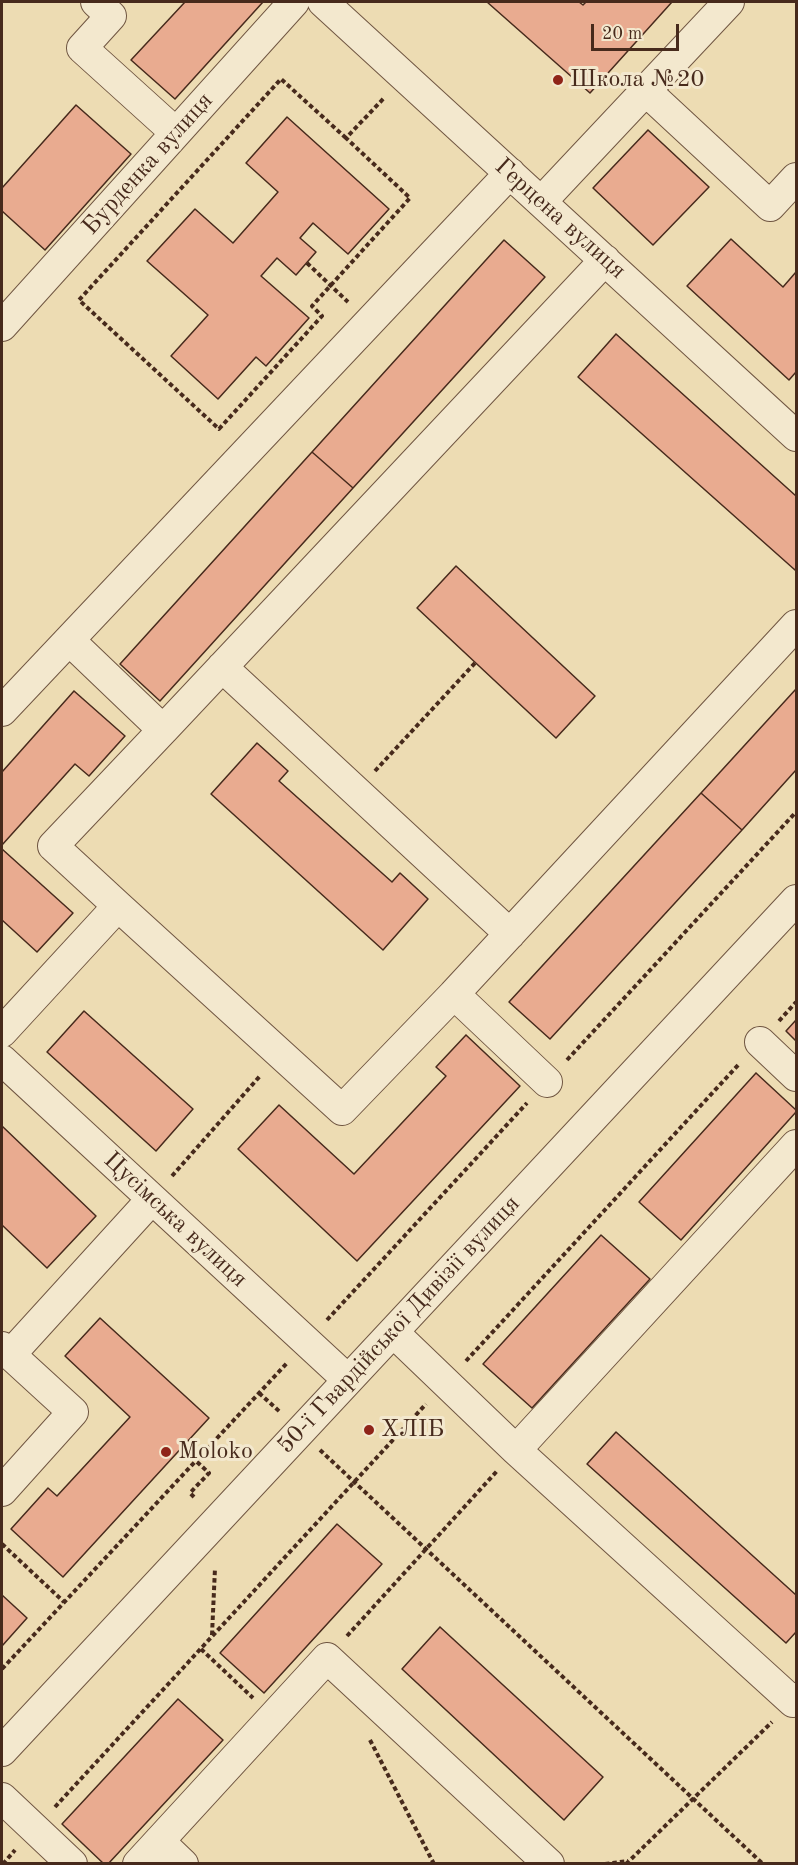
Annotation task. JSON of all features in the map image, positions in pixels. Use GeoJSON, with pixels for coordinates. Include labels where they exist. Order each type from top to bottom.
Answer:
{"type":"FeatureCollection","features":[{"type":"Feature","properties":{"kind":"street"},"geometry":{"type":"LineString","coordinates":[[96,2],[111,16],[82,48],[176,133]]}},
{"type":"Feature","properties":{"kind":"street","name":"Бурденка вулиця"},"geometry":{"type":"LineString","coordinates":[[2,326],[294,2]]}},
{"type":"Feature","properties":{"kind":"street","name":"Герцена вулиця"},"geometry":{"type":"LineString","coordinates":[[323,2],[604,260],[794,428]]}},
{"type":"Feature","properties":{"kind":"street"},"geometry":{"type":"LineString","coordinates":[[541,202],[729,2]]}},
{"type":"Feature","properties":{"kind":"street"},"geometry":{"type":"LineString","coordinates":[[645,90],[770,206],[796,178]]}},
{"type":"Feature","properties":{"kind":"street"},"geometry":{"type":"LineString","coordinates":[[2,711],[510,173]]}},
{"type":"Feature","properties":{"kind":"street"},"geometry":{"type":"LineString","coordinates":[[604,260],[53,846],[342,1110],[454,994],[796,625]]}},
{"type":"Feature","properties":{"kind":"street"},"geometry":{"type":"LineString","coordinates":[[69,640],[164,730]]}},
{"type":"Feature","properties":{"kind":"street"},"geometry":{"type":"LineString","coordinates":[[222,667],[510,934]]}},
{"type":"Feature","properties":{"kind":"street","name":"50-ї Гвардійської Дивізії вулиця"},"geometry":{"type":"LineString","coordinates":[[2,1751],[796,900]]}},
{"type":"Feature","properties":{"kind":"street"},"geometry":{"type":"LineString","coordinates":[[2,1032],[118,906]]}},
{"type":"Feature","properties":{"kind":"street"},"geometry":{"type":"LineString","coordinates":[[454,994],[547,1082]]}},
{"type":"Feature","properties":{"kind":"street"},"geometry":{"type":"LineString","coordinates":[[760,1042],[796,1076]]}},
{"type":"Feature","properties":{"kind":"street","name":"Цусімська вулиця"},"geometry":{"type":"LineString","coordinates":[[2,1060],[348,1380]]}},
{"type":"Feature","properties":{"kind":"street"},"geometry":{"type":"LineString","coordinates":[[516,1450],[791,1162]]}},
{"type":"Feature","properties":{"kind":"street"},"geometry":{"type":"LineString","coordinates":[[2,1491],[73,1412],[6,1351],[152,1199]]}},
{"type":"Feature","properties":{"kind":"street"},"geometry":{"type":"LineString","coordinates":[[393,1332],[516,1450],[795,1700]]}},
{"type":"Feature","properties":{"kind":"street"},"geometry":{"type":"LineString","coordinates":[[138,1863],[327,1658],[549,1863]]}},
{"type":"Feature","properties":{"kind":"street"},"geometry":{"type":"LineString","coordinates":[[2,1798],[72,1863]]}},
{"type":"Feature","properties":{"kind":"street"},"geometry":{"type":"LineString","coordinates":[[159,1841],[183,1863]]}},
{"type":"Feature","properties":{"kind":"path"},"geometry":{"type":"LineString","coordinates":[[281,79],[346,138],[410,198],[312,306],[322,316],[219,429],[79,300],[281,79]]}},
{"type":"Feature","properties":{"kind":"path"},"geometry":{"type":"LineString","coordinates":[[346,138],[379,103]]}},
{"type":"Feature","properties":{"kind":"path"},"geometry":{"type":"LineString","coordinates":[[307,263],[369,322]]}},
{"type":"Feature","properties":{"kind":"path"},"geometry":{"type":"LineString","coordinates":[[356,792],[476,662]]}},
{"type":"Feature","properties":{"kind":"path"},"geometry":{"type":"LineString","coordinates":[[2,1669],[796,812]]}},
{"type":"Feature","properties":{"kind":"path"},"geometry":{"type":"LineString","coordinates":[[3,1863],[796,1002]]}},
{"type":"Feature","properties":{"kind":"path"},"geometry":{"type":"LineString","coordinates":[[152,1199],[280,1053]]}},
{"type":"Feature","properties":{"kind":"path"},"geometry":{"type":"LineString","coordinates":[[327,1658],[516,1450]]}},
{"type":"Feature","properties":{"kind":"path"},"geometry":{"type":"LineString","coordinates":[[194,1497],[190,1493],[209,1473],[196,1461]]}},
{"type":"Feature","properties":{"kind":"path"},"geometry":{"type":"LineString","coordinates":[[354,1482],[762,1863]]}},
{"type":"Feature","properties":{"kind":"path"},"geometry":{"type":"LineString","coordinates":[[2,1544],[64,1602]]}},
{"type":"Feature","properties":{"kind":"path"},"geometry":{"type":"LineString","coordinates":[[212,1636],[216,1566]]}},
{"type":"Feature","properties":{"kind":"path"},"geometry":{"type":"LineString","coordinates":[[201,1649],[273,1717]]}},
{"type":"Feature","properties":{"kind":"path"},"geometry":{"type":"LineString","coordinates":[[604,1863],[627,1862],[795,1700]]}},
{"type":"Feature","properties":{"kind":"path"},"geometry":{"type":"LineString","coordinates":[[364,1730],[434,1863]]}},
{"type":"Feature","properties":{"kind":"building"},"geometry":{"type":"Polygon","coordinates":[[[185,2],[263,2],[175,99],[131,60],[185,2]]]}},
{"type":"Feature","properties":{"kind":"building"},"geometry":{"type":"Polygon","coordinates":[[[487,2],[579,2],[583,5],[586,2],[672,2],[590,93],[487,2]]]}},
{"type":"Feature","properties":{"kind":"building"},"geometry":{"type":"Polygon","coordinates":[[[76,105],[131,154],[45,250],[2,211],[2,188],[76,105]]]}},
{"type":"Feature","properties":{"kind":"building"},"geometry":{"type":"Polygon","coordinates":[[[287,117],[389,209],[348,254],[313,223],[300,238],[316,252],[296,275],[277,258],[261,276],[309,318],[266,366],[256,357],[218,399],[171,356],[208,315],[147,261],[195,209],[233,243],[278,192],[246,163],[287,117]]]}},
{"type":"Feature","properties":{"kind":"building"},"geometry":{"type":"Polygon","coordinates":[[[648,130],[709,187],[653,245],[593,188],[648,130]]]}},
{"type":"Feature","properties":{"kind":"building"},"geometry":{"type":"Polygon","coordinates":[[[731,239],[783,287],[796,272],[796,372],[789,380],[687,286],[731,239]]]}},
{"type":"Feature","properties":{"kind":"building"},"geometry":{"type":"Polygon","coordinates":[[[504,240],[545,277],[353,488],[312,452],[504,240]]]}},
{"type":"Feature","properties":{"kind":"building"},"geometry":{"type":"Polygon","coordinates":[[[616,334],[796,496],[795,570],[578,377],[616,334]]]}},
{"type":"Feature","properties":{"kind":"building"},"geometry":{"type":"Polygon","coordinates":[[[312,452],[353,488],[160,701],[120,664],[312,452]]]}},
{"type":"Feature","properties":{"kind":"building"},"geometry":{"type":"Polygon","coordinates":[[[456,566],[595,696],[556,738],[417,608],[456,566]]]}},
{"type":"Feature","properties":{"kind":"building"},"geometry":{"type":"Polygon","coordinates":[[[796,689],[796,770],[742,830],[701,793],[796,689]]]}},
{"type":"Feature","properties":{"kind":"building"},"geometry":{"type":"Polygon","coordinates":[[[74,691],[125,736],[89,776],[75,764],[2,845],[2,772],[74,691]]]}},
{"type":"Feature","properties":{"kind":"building"},"geometry":{"type":"Polygon","coordinates":[[[257,743],[288,771],[279,781],[392,882],[400,873],[428,899],[383,950],[211,794],[257,743]]]}},
{"type":"Feature","properties":{"kind":"building"},"geometry":{"type":"Polygon","coordinates":[[[701,793],[742,830],[550,1039],[509,1002],[701,793]]]}},
{"type":"Feature","properties":{"kind":"building"},"geometry":{"type":"Polygon","coordinates":[[[2,849],[73,913],[37,952],[2,920],[2,849]]]}},
{"type":"Feature","properties":{"kind":"building"},"geometry":{"type":"Polygon","coordinates":[[[84,1011],[193,1109],[156,1151],[47,1052],[84,1011]]]}},
{"type":"Feature","properties":{"kind":"building"},"geometry":{"type":"Polygon","coordinates":[[[796,1020],[796,1041],[786,1031],[796,1020]]]}},
{"type":"Feature","properties":{"kind":"building"},"geometry":{"type":"Polygon","coordinates":[[[466,1035],[520,1086],[357,1261],[238,1149],[279,1105],[354,1174],[446,1076],[436,1067],[466,1035]]]}},
{"type":"Feature","properties":{"kind":"building"},"geometry":{"type":"Polygon","coordinates":[[[756,1073],[796,1112],[681,1240],[639,1202],[756,1073]]]}},
{"type":"Feature","properties":{"kind":"building"},"geometry":{"type":"Polygon","coordinates":[[[2,1126],[96,1216],[47,1268],[2,1225],[2,1126]]]}},
{"type":"Feature","properties":{"kind":"building"},"geometry":{"type":"Polygon","coordinates":[[[601,1235],[650,1279],[532,1408],[483,1364],[601,1235]]]}},
{"type":"Feature","properties":{"kind":"building"},"geometry":{"type":"Polygon","coordinates":[[[100,1318],[209,1418],[63,1577],[11,1529],[48,1488],[57,1496],[130,1417],[65,1356],[100,1318]]]}},
{"type":"Feature","properties":{"kind":"building"},"geometry":{"type":"Polygon","coordinates":[[[616,1432],[796,1595],[796,1632],[786,1643],[587,1464],[616,1432]]]}},
{"type":"Feature","properties":{"kind":"building"},"geometry":{"type":"Polygon","coordinates":[[[337,1524],[382,1564],[264,1693],[220,1653],[337,1524]]]}},
{"type":"Feature","properties":{"kind":"building"},"geometry":{"type":"Polygon","coordinates":[[[2,1595],[27,1618],[2,1646],[2,1595]]]}},
{"type":"Feature","properties":{"kind":"building"},"geometry":{"type":"Polygon","coordinates":[[[440,1627],[603,1777],[564,1820],[402,1669],[440,1627]]]}},
{"type":"Feature","properties":{"kind":"building"},"geometry":{"type":"Polygon","coordinates":[[[178,1699],[223,1740],[108,1864],[104,1864],[62,1824],[178,1699]]]}},
{"type":"Feature","properties":{"kind":"place","name":"Школа №20"},"geometry":{"type":"Point","coordinates":[558,80]}},
{"type":"Feature","properties":{"kind":"place","name":"ХЛІБ"},"geometry":{"type":"Point","coordinates":[369,1430]}},
{"type":"Feature","properties":{"kind":"place","name":"Moloko"},"geometry":{"type":"Point","coordinates":[166,1452]}}]}
